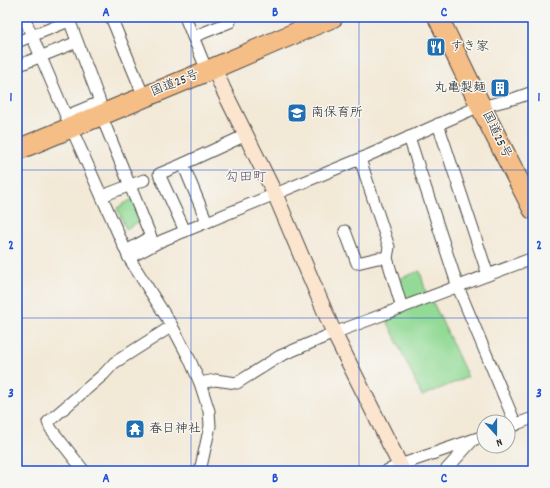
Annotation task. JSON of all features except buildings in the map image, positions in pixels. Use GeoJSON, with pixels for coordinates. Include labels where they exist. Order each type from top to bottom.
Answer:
{"type":"FeatureCollection","features":[{"type":"Feature","properties":{"kind":"highway","name":"国道25号"},"geometry":{"type":"LineString","coordinates":[[17,150],[68,122],[101,115],[333,17]]}},
{"type":"Feature","properties":{"kind":"highway","name":"国道25号"},"geometry":{"type":"LineString","coordinates":[[438,17],[485,115],[533,209]]}},
{"type":"Feature","properties":{"kind":"street"},"geometry":{"type":"LineString","coordinates":[[17,19],[23,17],[68,122],[128,255],[172,326],[200,383],[209,411],[210,426],[200,471]]}},
{"type":"Feature","properties":{"kind":"street"},"geometry":{"type":"LineString","coordinates":[[112,17],[144,97]]}},
{"type":"Feature","properties":{"kind":"street"},"geometry":{"type":"LineString","coordinates":[[185,17],[193,37],[210,70],[223,89],[275,194],[334,333],[396,469],[476,439]]}},
{"type":"Feature","properties":{"kind":"street"},"geometry":{"type":"LineString","coordinates":[[17,42],[68,19],[100,102],[68,122]]}},
{"type":"Feature","properties":{"kind":"street"},"geometry":{"type":"LineString","coordinates":[[193,37],[230,22]]}},
{"type":"Feature","properties":{"kind":"street"},"geometry":{"type":"LineString","coordinates":[[17,66],[77,42]]}},
{"type":"Feature","properties":{"kind":"street"},"geometry":{"type":"LineString","coordinates":[[128,255],[360,159],[482,106],[516,98],[533,92]]}},
{"type":"Feature","properties":{"kind":"street"},"geometry":{"type":"LineString","coordinates":[[101,115],[151,237],[128,255]]}},
{"type":"Feature","properties":{"kind":"street"},"geometry":{"type":"LineString","coordinates":[[438,124],[488,275]]}},
{"type":"Feature","properties":{"kind":"street"},"geometry":{"type":"LineString","coordinates":[[185,231],[159,174],[246,135]]}},
{"type":"Feature","properties":{"kind":"street"},"geometry":{"type":"LineString","coordinates":[[409,137],[458,287],[507,414]]}},
{"type":"Feature","properties":{"kind":"street"},"geometry":{"type":"LineString","coordinates":[[360,159],[389,247],[387,258],[402,308]]}},
{"type":"Feature","properties":{"kind":"street"},"geometry":{"type":"LineString","coordinates":[[183,164],[207,222]]}},
{"type":"Feature","properties":{"kind":"street"},"geometry":{"type":"LineString","coordinates":[[102,196],[144,180]]}},
{"type":"Feature","properties":{"kind":"street"},"geometry":{"type":"LineString","coordinates":[[345,231],[357,264],[378,258],[387,258]]}},
{"type":"Feature","properties":{"kind":"street"},"geometry":{"type":"LineString","coordinates":[[200,383],[215,380],[237,383],[280,356],[334,333],[533,258]]}},
{"type":"Feature","properties":{"kind":"street"},"geometry":{"type":"LineString","coordinates":[[84,471],[51,430],[48,422],[104,374],[114,363],[172,326]]}},
{"type":"Feature","properties":{"kind":"street"},"geometry":{"type":"LineString","coordinates":[[516,425],[532,421]]}},
{"type":"Feature","properties":{"kind":"street"},"geometry":{"type":"LineString","coordinates":[[445,471],[476,441]]}},
{"type":"Feature","properties":{"kind":"green space"},"geometry":{"type":"Polygon","coordinates":[[[134,198],[142,220],[126,229],[117,208],[134,198]]]}},
{"type":"Feature","properties":{"kind":"green space"},"geometry":{"type":"Polygon","coordinates":[[[420,271],[426,293],[404,301],[398,283],[402,282],[401,278],[420,271]]]}},
{"type":"Feature","properties":{"kind":"green space"},"geometry":{"type":"Polygon","coordinates":[[[432,300],[468,377],[422,396],[386,318],[432,300]]]}},
{"type":"Feature","properties":{"kind":"place","name":"すき家"},"geometry":{"type":"Point","coordinates":[436,47]}},
{"type":"Feature","properties":{"kind":"place","name":"丸亀製麺"},"geometry":{"type":"Point","coordinates":[500,88]}},
{"type":"Feature","properties":{"kind":"place","name":"南保育所"},"geometry":{"type":"Point","coordinates":[297,113]}},
{"type":"Feature","properties":{"kind":"place","name":"春日神社"},"geometry":{"type":"Point","coordinates":[135,429]}},
{"type":"Feature","properties":{"kind":"district","name":"勾田町"},"geometry":{"type":"Point","coordinates":[246,178]}}]}
